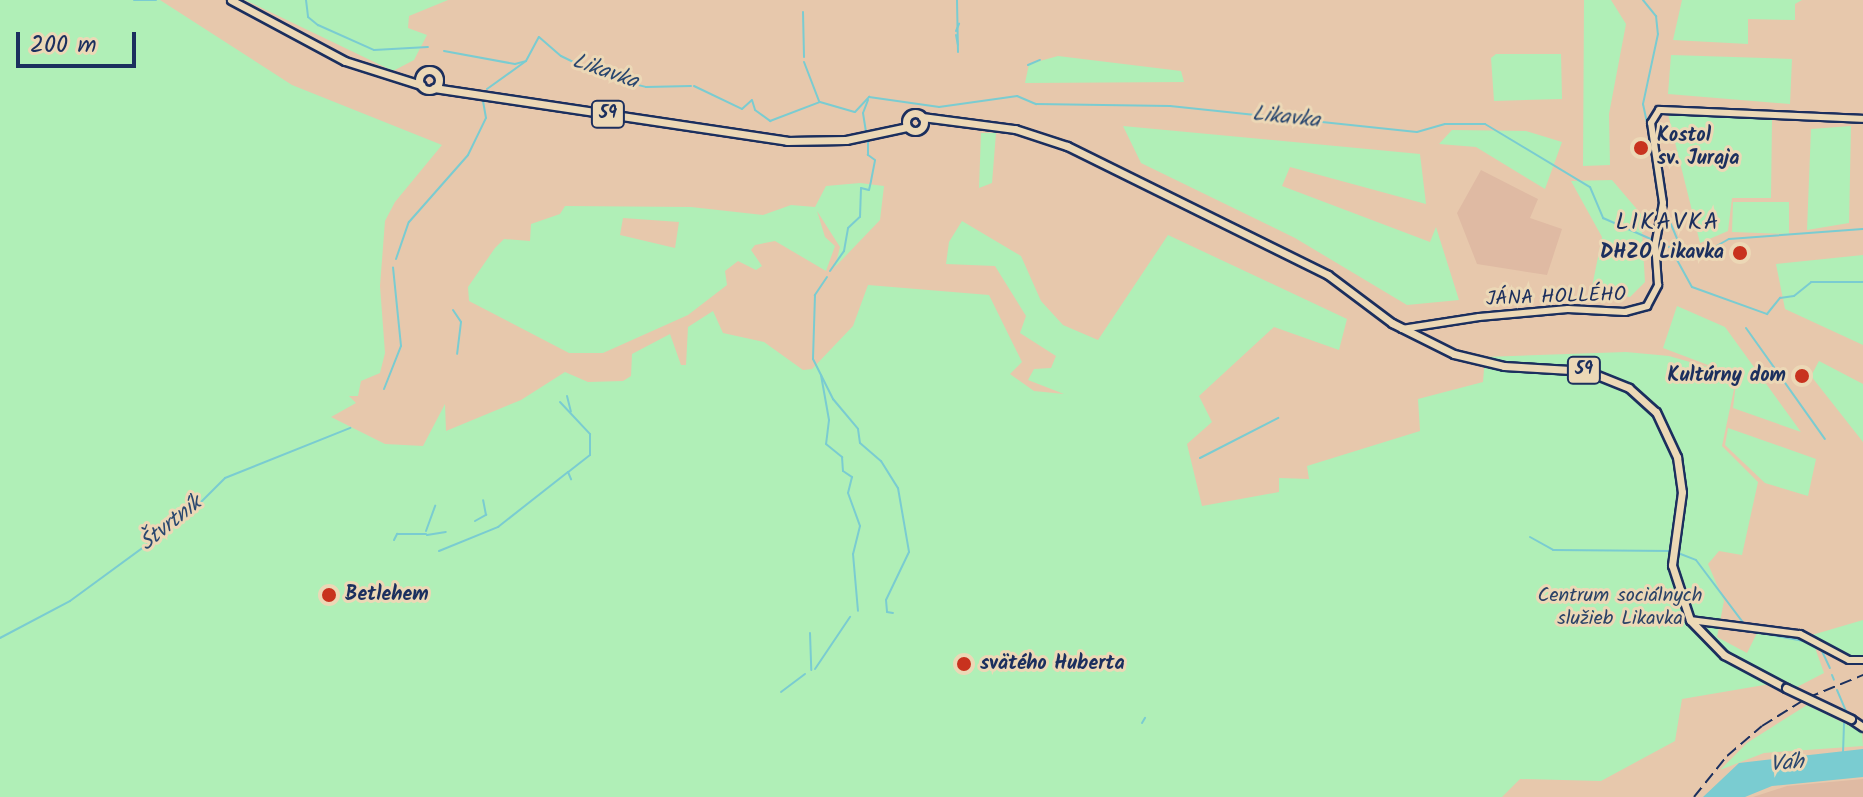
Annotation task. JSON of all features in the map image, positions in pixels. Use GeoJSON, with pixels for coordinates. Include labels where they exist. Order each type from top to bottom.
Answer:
{"type":"FeatureCollection","features":[{"type":"Feature","properties":{"kind":"main road","name":"59"},"geometry":{"type":"LineString","coordinates":[[231,0],[345,61],[434,88],[787,141],[875,134],[906,123],[915,113],[932,121],[1004,126],[1067,146],[1328,275],[1402,329],[1471,359],[1587,371],[1639,395],[1664,425],[1677,457],[1682,492],[1673,539],[1675,581],[1690,620],[1724,655],[1859,723]]}},
{"type":"Feature","properties":{"kind":"main road","name":"59"},"geometry":{"type":"LineString","coordinates":[[397,79],[431,71],[460,90]]}},
{"type":"Feature","properties":{"kind":"main road"},"geometry":{"type":"LineString","coordinates":[[421,85],[422,74]]}},
{"type":"Feature","properties":{"kind":"main road"},"geometry":{"type":"LineString","coordinates":[[434,88],[438,76]]}},
{"type":"Feature","properties":{"kind":"main road"},"geometry":{"type":"LineString","coordinates":[[922,117],[923,127],[932,121]]}},
{"type":"Feature","properties":{"kind":"main road","name":"59"},"geometry":{"type":"LineString","coordinates":[[906,123],[914,132],[923,127]]}},
{"type":"Feature","properties":{"kind":"street","name":"JÁNA HOLLÉHO"},"geometry":{"type":"LineString","coordinates":[[1402,329],[1568,309],[1625,312],[1642,309],[1657,292],[1656,243],[1663,203],[1654,115],[1673,108],[1863,119]]}},
{"type":"Feature","properties":{"kind":"street"},"geometry":{"type":"LineString","coordinates":[[1690,620],[1800,634],[1849,660],[1863,660]]}},
{"type":"Feature","properties":{"kind":"shaded area"},"geometry":{"type":"Polygon","coordinates":[[[1481,170],[1538,199],[1530,218],[1562,229],[1547,275],[1477,264],[1457,213],[1481,170]]]}},
{"type":"Feature","properties":{"kind":"shaded area"},"geometry":{"type":"Polygon","coordinates":[[[1863,779],[1863,797],[1753,797],[1787,786],[1863,779]]]}},
{"type":"Feature","properties":{"kind":"green space","name":"Centrum sociálnych služieb Likavka"},"geometry":{"type":"Polygon","coordinates":[[[0,0],[160,0],[292,85],[442,145],[395,202],[385,221],[380,286],[385,353],[380,373],[361,381],[358,396],[349,396],[356,403],[331,417],[385,444],[423,446],[445,404],[446,431],[521,400],[565,372],[588,382],[623,381],[631,376],[632,354],[670,334],[681,365],[686,365],[688,327],[713,311],[723,333],[764,342],[803,370],[812,369],[853,326],[868,285],[989,295],[1022,362],[1010,374],[1034,391],[1064,394],[1028,380],[1034,369],[1051,368],[1056,356],[1020,333],[1026,316],[995,266],[946,264],[949,242],[962,221],[1021,256],[1041,301],[1063,325],[1098,340],[1168,235],[1347,319],[1339,350],[1274,327],[1199,396],[1212,422],[1187,444],[1202,506],[1279,492],[1279,478],[1309,479],[1307,466],[1420,431],[1418,399],[1483,382],[1485,357],[1626,352],[1669,356],[1732,374],[1663,348],[1677,306],[1725,327],[1801,432],[1733,408],[1737,375],[1722,446],[1758,482],[1742,555],[1719,551],[1708,564],[1724,601],[1717,637],[1747,653],[1758,631],[1813,642],[1824,673],[1797,687],[1775,676],[1770,684],[1682,699],[1675,741],[1601,781],[1520,779],[1502,797],[0,797],[0,0]]]}},
{"type":"Feature","properties":{"kind":"green space"},"geometry":{"type":"Polygon","coordinates":[[[245,0],[448,0],[409,16],[408,28],[427,35],[414,60],[393,71],[245,0]]]}},
{"type":"Feature","properties":{"kind":"green space"},"geometry":{"type":"Polygon","coordinates":[[[1584,0],[1611,0],[1626,24],[1609,114],[1610,165],[1583,166],[1584,0]]]}},
{"type":"Feature","properties":{"kind":"green space"},"geometry":{"type":"Polygon","coordinates":[[[1682,0],[1802,0],[1795,4],[1795,20],[1748,19],[1748,44],[1673,40],[1682,0]]]}},
{"type":"Feature","properties":{"kind":"green space"},"geometry":{"type":"Polygon","coordinates":[[[1496,54],[1561,54],[1562,99],[1494,101],[1491,58],[1496,54]]]}},
{"type":"Feature","properties":{"kind":"green space"},"geometry":{"type":"Polygon","coordinates":[[[1671,55],[1792,59],[1790,104],[1668,94],[1671,55]]]}},
{"type":"Feature","properties":{"kind":"green space"},"geometry":{"type":"Polygon","coordinates":[[[1058,56],[1181,71],[1184,82],[1025,83],[1029,64],[1058,56]]]}},
{"type":"Feature","properties":{"kind":"green space"},"geometry":{"type":"Polygon","coordinates":[[[1668,114],[1772,120],[1771,198],[1732,198],[1728,231],[1700,243],[1668,114]]]}},
{"type":"Feature","properties":{"kind":"green space"},"geometry":{"type":"Polygon","coordinates":[[[1123,126],[1420,154],[1426,204],[1290,167],[1282,186],[1430,242],[1436,227],[1459,300],[1407,305],[1295,238],[1141,163],[1123,126]]]}},
{"type":"Feature","properties":{"kind":"green space"},"geometry":{"type":"Polygon","coordinates":[[[1851,126],[1849,223],[1807,230],[1811,129],[1851,126]]]}},
{"type":"Feature","properties":{"kind":"green space"},"geometry":{"type":"Polygon","coordinates":[[[1452,130],[1526,131],[1562,142],[1545,189],[1476,147],[1439,144],[1452,130]]]}},
{"type":"Feature","properties":{"kind":"green space"},"geometry":{"type":"Polygon","coordinates":[[[981,133],[996,133],[992,183],[979,188],[981,133]]]}},
{"type":"Feature","properties":{"kind":"green space"},"geometry":{"type":"Polygon","coordinates":[[[1612,180],[1641,214],[1645,282],[1630,297],[1591,292],[1602,237],[1571,181],[1612,180]]]}},
{"type":"Feature","properties":{"kind":"green space"},"geometry":{"type":"Polygon","coordinates":[[[860,183],[884,186],[880,220],[835,267],[840,247],[817,211],[825,237],[835,246],[826,271],[775,241],[755,245],[751,250],[762,266],[756,270],[738,261],[725,271],[727,285],[688,315],[603,353],[569,353],[469,301],[468,287],[504,239],[530,241],[531,224],[560,214],[565,206],[691,207],[763,215],[791,205],[815,207],[826,186],[860,183]],[[623,218],[620,235],[675,248],[679,222],[623,218]]]}},
{"type":"Feature","properties":{"kind":"green space"},"geometry":{"type":"Polygon","coordinates":[[[1733,202],[1789,202],[1789,234],[1732,232],[1733,202]]]}},
{"type":"Feature","properties":{"kind":"green space"},"geometry":{"type":"Polygon","coordinates":[[[1863,255],[1863,345],[1785,309],[1776,264],[1863,255]]]}},
{"type":"Feature","properties":{"kind":"green space"},"geometry":{"type":"Polygon","coordinates":[[[1819,361],[1863,384],[1863,442],[1811,376],[1819,361]]]}},
{"type":"Feature","properties":{"kind":"green space"},"geometry":{"type":"Polygon","coordinates":[[[1728,428],[1816,459],[1808,496],[1765,483],[1725,445],[1728,428]]]}},
{"type":"Feature","properties":{"kind":"green space"},"geometry":{"type":"Polygon","coordinates":[[[1863,620],[1863,656],[1855,658],[1812,635],[1863,620]]]}},
{"type":"Feature","properties":{"kind":"green space"},"geometry":{"type":"Polygon","coordinates":[[[1807,705],[1862,732],[1863,746],[1764,753],[1720,770],[1747,743],[1807,705]]]}},
{"type":"Feature","properties":{"kind":"water","name":"Váh"},"geometry":{"type":"Polygon","coordinates":[[[1863,749],[1863,777],[1772,786],[1745,797],[1703,797],[1739,763],[1863,749]]]}},
{"type":"Feature","properties":{"kind":"waterway","name":"Likavka"},"geometry":{"type":"LineString","coordinates":[[134,0],[156,0]]}},
{"type":"Feature","properties":{"kind":"waterway","name":"Likavka"},"geometry":{"type":"LineString","coordinates":[[306,0],[308,17],[318,25],[374,50],[428,47]]}},
{"type":"Feature","properties":{"kind":"waterway"},"geometry":{"type":"LineString","coordinates":[[957,0],[958,52]]}},
{"type":"Feature","properties":{"kind":"waterway"},"geometry":{"type":"LineString","coordinates":[[1643,0],[1656,16],[1658,34],[1643,104],[1651,143]]}},
{"type":"Feature","properties":{"kind":"waterway"},"geometry":{"type":"LineString","coordinates":[[803,12],[804,57]]}},
{"type":"Feature","properties":{"kind":"waterway"},"geometry":{"type":"LineString","coordinates":[[956,31],[959,24]]}},
{"type":"Feature","properties":{"kind":"waterway"},"geometry":{"type":"LineString","coordinates":[[956,35],[958,45]]}},
{"type":"Feature","properties":{"kind":"waterway","name":"Likavka"},"geometry":{"type":"LineString","coordinates":[[444,51],[515,64],[526,61],[539,37],[561,56],[602,76],[646,87],[691,86]]}},
{"type":"Feature","properties":{"kind":"waterway"},"geometry":{"type":"LineString","coordinates":[[1028,65],[1040,60]]}},
{"type":"Feature","properties":{"kind":"waterway","name":"Štvrtník"},"geometry":{"type":"LineString","coordinates":[[487,89],[526,61]]}},
{"type":"Feature","properties":{"kind":"waterway"},"geometry":{"type":"LineString","coordinates":[[804,62],[819,101]]}},
{"type":"Feature","properties":{"kind":"waterway","name":"Likavka"},"geometry":{"type":"LineString","coordinates":[[694,86],[742,109],[752,100],[755,110],[770,121],[820,102],[855,112],[869,97],[939,107],[1017,96],[1036,104],[1170,106],[1417,132],[1445,124],[1485,124],[1590,187],[1603,218],[1678,251],[1708,251],[1729,239],[1863,229]]}},
{"type":"Feature","properties":{"kind":"waterway"},"geometry":{"type":"LineString","coordinates":[[866,132],[863,113],[868,100]]}},
{"type":"Feature","properties":{"kind":"waterway","name":"Štvrtník"},"geometry":{"type":"LineString","coordinates":[[396,259],[409,222],[468,155],[486,118],[483,101]]}},
{"type":"Feature","properties":{"kind":"waterway"},"geometry":{"type":"LineString","coordinates":[[830,271],[844,251],[848,228],[860,217],[861,188],[869,190],[875,160],[868,155],[868,140]]}},
{"type":"Feature","properties":{"kind":"waterway"},"geometry":{"type":"LineString","coordinates":[[1665,210],[1681,248]]}},
{"type":"Feature","properties":{"kind":"waterway"},"geometry":{"type":"LineString","coordinates":[[1671,249],[1692,287],[1767,314],[1780,298],[1794,296],[1811,282],[1863,282]]}},
{"type":"Feature","properties":{"kind":"waterway","name":"Štvrtník"},"geometry":{"type":"LineString","coordinates":[[384,389],[401,346],[393,267]]}},
{"type":"Feature","properties":{"kind":"waterway"},"geometry":{"type":"LineString","coordinates":[[827,277],[815,295],[813,359],[833,399],[858,429],[860,443],[881,461],[898,488],[909,552],[886,600],[887,612],[893,613]]}},
{"type":"Feature","properties":{"kind":"waterway"},"geometry":{"type":"LineString","coordinates":[[453,310],[461,322],[457,354]]}},
{"type":"Feature","properties":{"kind":"waterway"},"geometry":{"type":"LineString","coordinates":[[1746,328],[1825,439]]}},
{"type":"Feature","properties":{"kind":"waterway"},"geometry":{"type":"LineString","coordinates":[[821,375],[829,420],[826,444],[842,457],[843,471],[852,477],[848,493],[860,526],[853,554],[858,611]]}},
{"type":"Feature","properties":{"kind":"waterway"},"geometry":{"type":"LineString","coordinates":[[567,396],[571,412]]}},
{"type":"Feature","properties":{"kind":"waterway"},"geometry":{"type":"LineString","coordinates":[[560,402],[590,434],[590,455],[568,472],[571,479]]}},
{"type":"Feature","properties":{"kind":"waterway"},"geometry":{"type":"LineString","coordinates":[[1200,458],[1278,418]]}},
{"type":"Feature","properties":{"kind":"waterway","name":"Štvrtník"},"geometry":{"type":"LineString","coordinates":[[0,638],[70,601],[189,514],[225,478],[350,428]]}},
{"type":"Feature","properties":{"kind":"waterway"},"geometry":{"type":"LineString","coordinates":[[439,551],[498,527],[568,472]]}},
{"type":"Feature","properties":{"kind":"waterway"},"geometry":{"type":"LineString","coordinates":[[475,521],[486,515],[483,500]]}},
{"type":"Feature","properties":{"kind":"waterway"},"geometry":{"type":"LineString","coordinates":[[426,531],[435,506]]}},
{"type":"Feature","properties":{"kind":"waterway"},"geometry":{"type":"LineString","coordinates":[[427,535],[446,532]]}},
{"type":"Feature","properties":{"kind":"waterway"},"geometry":{"type":"LineString","coordinates":[[394,540],[397,534],[426,534]]}},
{"type":"Feature","properties":{"kind":"waterway"},"geometry":{"type":"LineString","coordinates":[[1530,537],[1553,550],[1672,551]]}},
{"type":"Feature","properties":{"kind":"waterway"},"geometry":{"type":"LineString","coordinates":[[1678,553],[1696,560],[1744,624]]}},
{"type":"Feature","properties":{"kind":"waterway"},"geometry":{"type":"LineString","coordinates":[[815,669],[850,617]]}},
{"type":"Feature","properties":{"kind":"waterway"},"geometry":{"type":"LineString","coordinates":[[1745,630],[1809,642]]}},
{"type":"Feature","properties":{"kind":"waterway"},"geometry":{"type":"LineString","coordinates":[[810,633],[811,670]]}},
{"type":"Feature","properties":{"kind":"waterway"},"geometry":{"type":"LineString","coordinates":[[1821,649],[1830,668]]}},
{"type":"Feature","properties":{"kind":"waterway"},"geometry":{"type":"LineString","coordinates":[[781,692],[805,674]]}},
{"type":"Feature","properties":{"kind":"waterway"},"geometry":{"type":"LineString","coordinates":[[1832,675],[1834,680]]}},
{"type":"Feature","properties":{"kind":"waterway"},"geometry":{"type":"LineString","coordinates":[[1837,690],[1847,714]]}},
{"type":"Feature","properties":{"kind":"waterway"},"geometry":{"type":"LineString","coordinates":[[1142,723],[1145,718]]}},
{"type":"Feature","properties":{"kind":"waterway"},"geometry":{"type":"LineString","coordinates":[[1843,753],[1844,720]]}},
{"type":"Feature","properties":{"kind":"railway"},"geometry":{"type":"LineString","coordinates":[[1694,797],[1727,756],[1762,726],[1807,698],[1863,675]]}},
{"type":"Feature","properties":{"kind":"place","name":"Kostol sv. Juraja"},"geometry":{"type":"Point","coordinates":[1641,148]}},
{"type":"Feature","properties":{"kind":"place","name":"DHZO Likavka"},"geometry":{"type":"Point","coordinates":[1740,253]}},
{"type":"Feature","properties":{"kind":"place","name":"Kultúrny dom"},"geometry":{"type":"Point","coordinates":[1802,376]}},
{"type":"Feature","properties":{"kind":"place","name":"Betlehem"},"geometry":{"type":"Point","coordinates":[329,595]}},
{"type":"Feature","properties":{"kind":"place","name":"svätého Huberta"},"geometry":{"type":"Point","coordinates":[964,664]}},
{"type":"Feature","properties":{"kind":"district","name":"LIKAVKA"},"geometry":{"type":"Point","coordinates":[1668,223]}}]}
